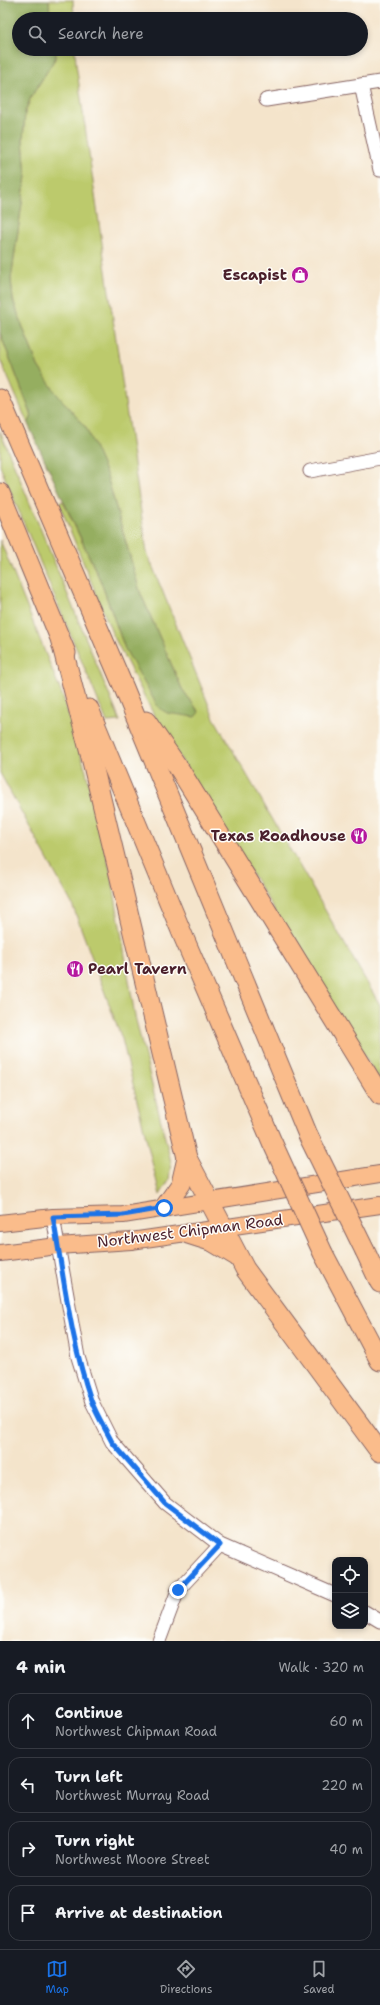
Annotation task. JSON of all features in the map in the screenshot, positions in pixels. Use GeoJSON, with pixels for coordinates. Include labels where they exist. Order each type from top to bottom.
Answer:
{"type":"FeatureCollection","features":[{"type":"Feature","properties":{"kind":"highway"},"geometry":{"type":"LineString","coordinates":[[0,399],[124,688],[308,1135],[380,1283]]}},
{"type":"Feature","properties":{"kind":"highway"},"geometry":{"type":"LineString","coordinates":[[0,493],[184,938],[272,1142],[323,1253],[380,1361]]}},
{"type":"Feature","properties":{"kind":"highway"},"geometry":{"type":"LineString","coordinates":[[61,642],[92,761],[187,1158],[245,1269],[380,1452]]}},
{"type":"Feature","properties":{"kind":"highway"},"geometry":{"type":"LineString","coordinates":[[124,688],[180,770],[380,1095]]}},
{"type":"Feature","properties":{"kind":"highway"},"geometry":{"type":"LineString","coordinates":[[164,1208],[181,1184],[187,1158]]}},
{"type":"Feature","properties":{"kind":"highway"},"geometry":{"type":"LineString","coordinates":[[188,1234],[213,1242],[238,1257]]}},
{"type":"Feature","properties":{"kind":"main road","name":"Northwest Chipman Road"},"geometry":{"type":"LineString","coordinates":[[0,1223],[53,1217],[123,1215],[208,1200],[380,1174]]}},
{"type":"Feature","properties":{"kind":"main road","name":"Northwest Chipman Road"},"geometry":{"type":"LineString","coordinates":[[0,1253],[58,1246],[131,1241],[188,1234],[380,1205]]}},
{"type":"Feature","properties":{"kind":"street"},"geometry":{"type":"LineString","coordinates":[[266,100],[380,82]]}},
{"type":"Feature","properties":{"kind":"street"},"geometry":{"type":"LineString","coordinates":[[361,85],[380,170]]}},
{"type":"Feature","properties":{"kind":"street"},"geometry":{"type":"LineString","coordinates":[[310,471],[380,458]]}},
{"type":"Feature","properties":{"kind":"street"},"geometry":{"type":"LineString","coordinates":[[53,1217],[78,1358],[92,1402],[112,1442],[165,1503],[220,1545],[332,1594]]}},
{"type":"Feature","properties":{"kind":"street"},"geometry":{"type":"LineString","coordinates":[[159,1641],[178,1590],[220,1545]]}},
{"type":"Feature","properties":{"kind":"street"},"geometry":{"type":"LineString","coordinates":[[368,1614],[380,1621]]}},
{"type":"Feature","properties":{"kind":"green space"},"geometry":{"type":"Polygon","coordinates":[[[0,0],[49,0],[50,12],[12,12],[12,56],[56,57],[31,97],[25,112],[23,140],[26,176],[11,279],[13,300],[38,366],[56,393],[86,428],[107,476],[140,592],[182,689],[199,712],[195,717],[167,713],[158,707],[125,649],[101,582],[28,424],[32,416],[0,333],[0,0]]]}},
{"type":"Feature","properties":{"kind":"green space"},"geometry":{"type":"Polygon","coordinates":[[[49,0],[73,0],[74,12],[50,12],[49,0]]]}},
{"type":"Feature","properties":{"kind":"green space"},"geometry":{"type":"Polygon","coordinates":[[[75,56],[147,553],[214,718],[380,1005],[380,1081],[156,719],[112,633],[59,503],[63,501],[101,582],[125,649],[199,712],[182,689],[140,592],[107,476],[38,366],[13,300],[11,279],[26,176],[23,140],[25,112],[31,97],[56,57],[75,56]]]}},
{"type":"Feature","properties":{"kind":"green space"},"geometry":{"type":"Polygon","coordinates":[[[0,333],[32,416],[28,424],[0,359],[0,333]]]}},
{"type":"Feature","properties":{"kind":"green space"},"geometry":{"type":"Polygon","coordinates":[[[0,431],[120,721],[107,722],[0,466],[0,431]]]}},
{"type":"Feature","properties":{"kind":"green space"},"geometry":{"type":"Polygon","coordinates":[[[0,540],[63,697],[85,768],[112,878],[135,1016],[171,1162],[169,1180],[160,1195],[122,1039],[72,904],[0,773],[0,540]]]}},
{"type":"Feature","properties":{"kind":"place","name":"Escapist"},"geometry":{"type":"Point","coordinates":[300,275]}},
{"type":"Feature","properties":{"kind":"place","name":"Texas Roadhouse"},"geometry":{"type":"Point","coordinates":[359,836]}},
{"type":"Feature","properties":{"kind":"place","name":"Pearl Tavern"},"geometry":{"type":"Point","coordinates":[75,969]}},
{"type":"Feature","properties":{"kind":"route"},"geometry":{"type":"LineString","coordinates":[[164,1208],[123,1215],[53,1217],[78,1358],[92,1402],[112,1442],[165,1503],[220,1545],[178,1590]]}}]}
